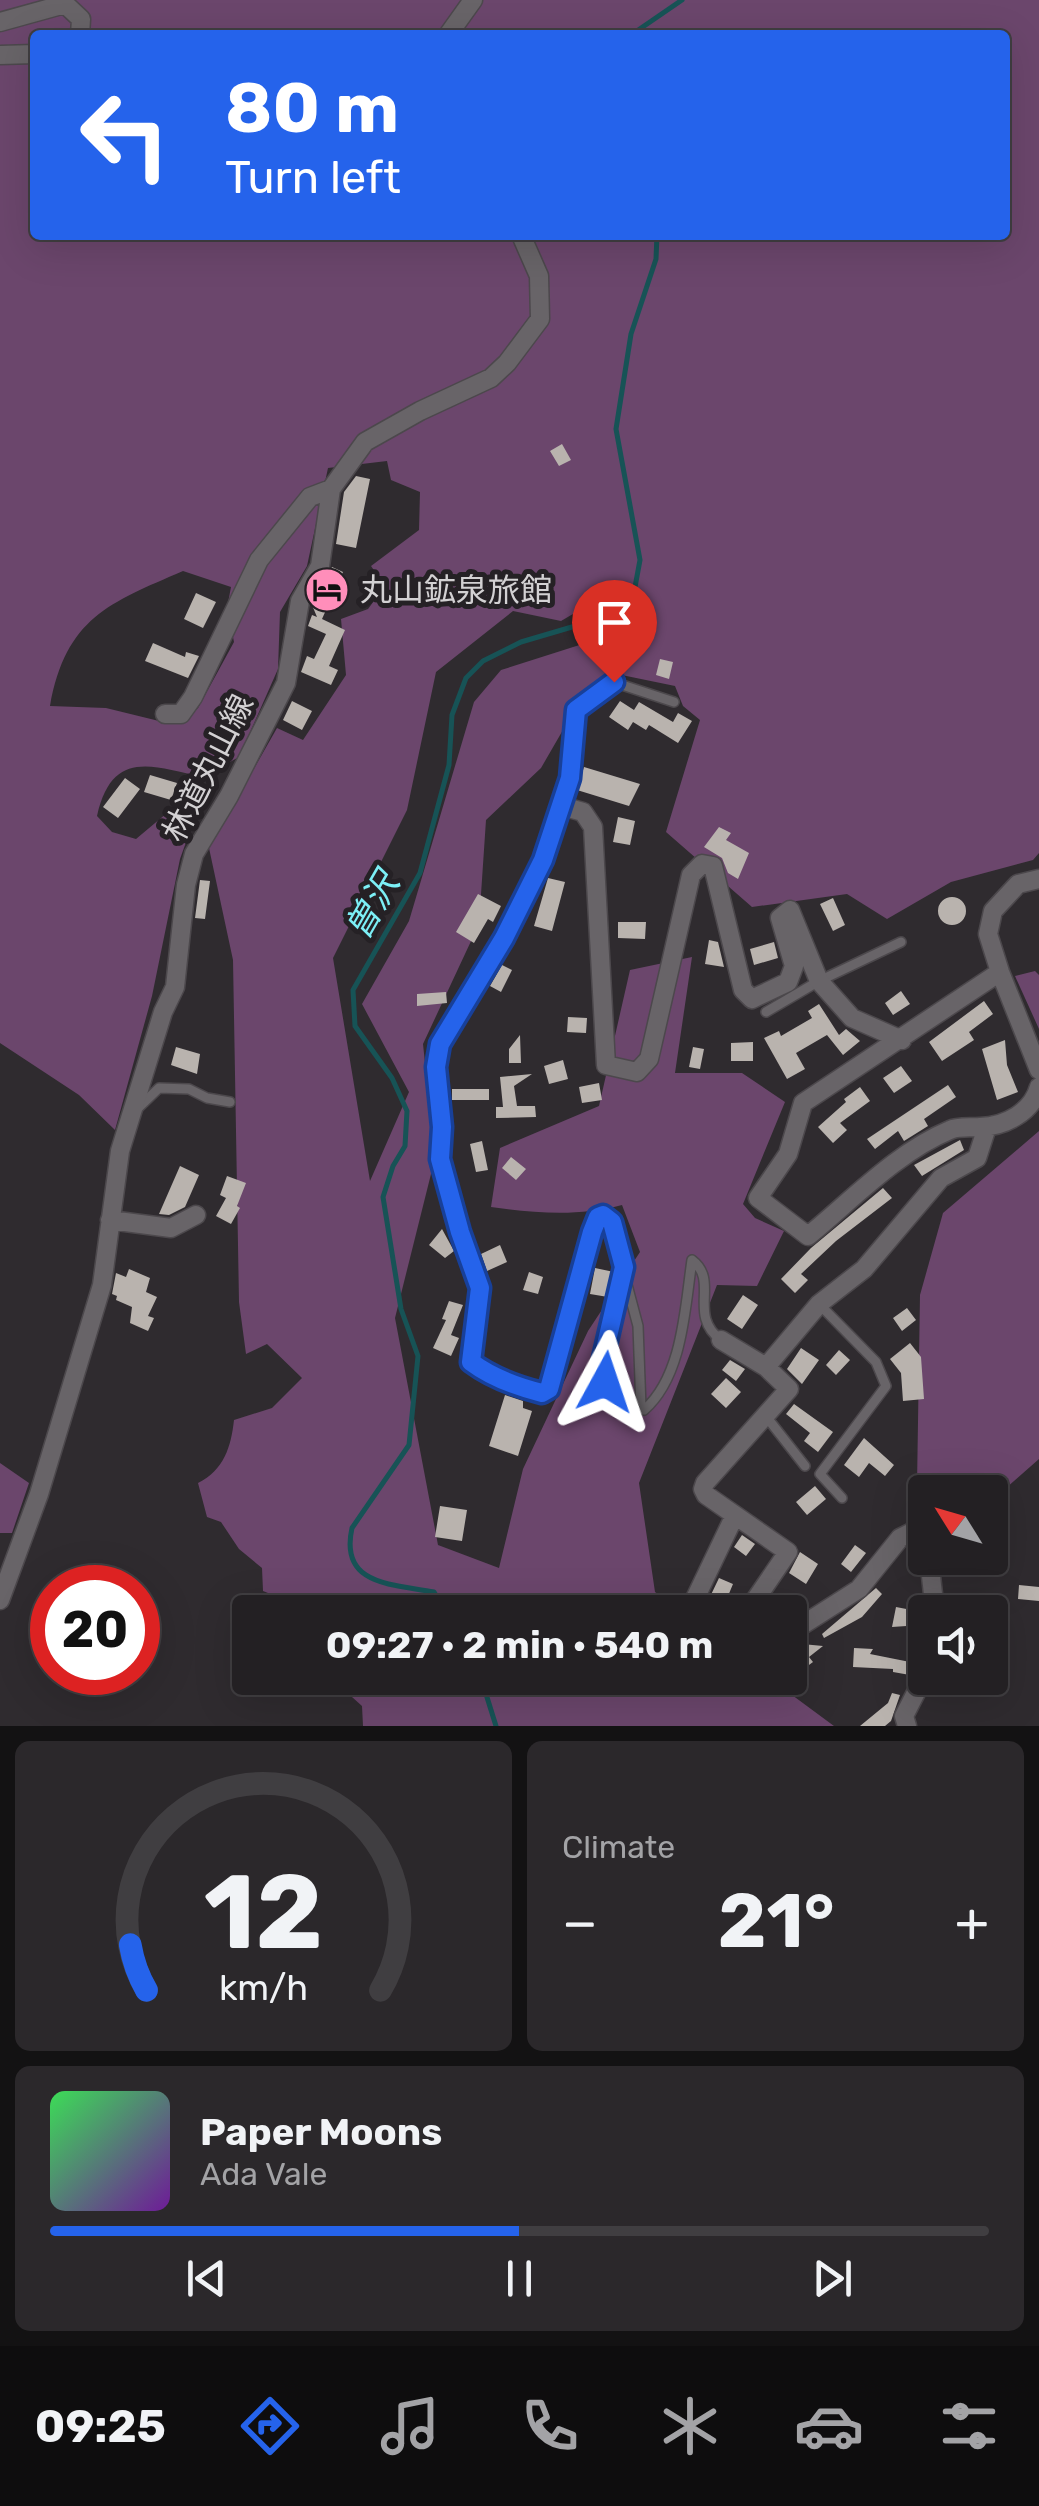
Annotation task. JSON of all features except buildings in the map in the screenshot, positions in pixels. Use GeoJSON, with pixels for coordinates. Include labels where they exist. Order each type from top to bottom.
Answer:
{"type":"FeatureCollection","features":[{"type":"Feature","properties":{"kind":"street"},"geometry":{"type":"LineString","coordinates":[[452,30],[473,0]]}},
{"type":"Feature","properties":{"kind":"street"},"geometry":{"type":"LineString","coordinates":[[0,22],[65,4],[81,19],[80,30]]}},
{"type":"Feature","properties":{"kind":"street"},"geometry":{"type":"LineString","coordinates":[[0,55],[30,54]]}},
{"type":"Feature","properties":{"kind":"street","name":"林道丸山線"},"geometry":{"type":"LineString","coordinates":[[0,1600],[38,1494],[102,1284],[120,1151],[163,1012],[175,986],[194,854],[229,796],[286,683],[300,601],[320,566],[331,489],[365,442],[491,378],[506,364],[540,319],[539,276],[524,240]]}},
{"type":"Feature","properties":{"kind":"street"},"geometry":{"type":"LineString","coordinates":[[166,714],[180,714],[194,697],[260,560],[310,497],[331,489]]}},
{"type":"Feature","properties":{"kind":"street"},"geometry":{"type":"LineString","coordinates":[[592,1232],[549,1389],[542,1393],[530,1390],[471,1362],[480,1288],[440,1159],[442,1127],[436,1067],[440,1044],[504,938],[543,860],[562,806],[583,812],[593,827],[606,1065],[637,1072],[649,1060],[691,875],[702,864],[713,866],[743,990],[752,999],[788,982],[794,966],[780,918],[790,910],[818,981],[852,1018],[902,1040]]}},
{"type":"Feature","properties":{"kind":"street"},"geometry":{"type":"LineString","coordinates":[[1039,879],[1018,884],[993,911],[988,934],[1039,1070]]}},
{"type":"Feature","properties":{"kind":"street"},"geometry":{"type":"LineString","coordinates":[[1000,972],[803,1103],[788,1154],[758,1198],[808,1236],[906,1156],[953,1128],[987,1127],[1016,1118],[1035,1101],[1039,1087]]}},
{"type":"Feature","properties":{"kind":"street"},"geometry":{"type":"LineString","coordinates":[[766,1367],[819,1304],[864,1268],[941,1178],[977,1158],[987,1127]]}},
{"type":"Feature","properties":{"kind":"street"},"geometry":{"type":"LineString","coordinates":[[110,1220],[171,1228],[196,1214]]}},
{"type":"Feature","properties":{"kind":"street"},"geometry":{"type":"LineString","coordinates":[[721,1340],[766,1367],[790,1388],[703,1489],[706,1495],[788,1552],[758,1595]]}},
{"type":"Feature","properties":{"kind":"street"},"geometry":{"type":"LineString","coordinates":[[697,1595],[735,1514]]}},
{"type":"Feature","properties":{"kind":"street"},"geometry":{"type":"LineString","coordinates":[[807,1623],[859,1589],[900,1538],[908,1534]]}},
{"type":"Feature","properties":{"kind":"street"},"geometry":{"type":"LineString","coordinates":[[906,1726],[904,1716],[915,1695]]}},
{"type":"Feature","properties":{"kind":"lane"},"geometry":{"type":"LineString","coordinates":[[562,806],[570,778],[576,710],[614,682],[674,702]]}},
{"type":"Feature","properties":{"kind":"lane"},"geometry":{"type":"LineString","coordinates":[[766,1012],[818,981],[901,942]]}},
{"type":"Feature","properties":{"kind":"lane"},"geometry":{"type":"LineString","coordinates":[[132,1113],[159,1088],[189,1089],[207,1098],[230,1102]]}},
{"type":"Feature","properties":{"kind":"lane"},"geometry":{"type":"LineString","coordinates":[[592,1232],[598,1217],[609,1217],[638,1326],[641,1408],[644,1410],[655,1399],[670,1370],[680,1338],[692,1260],[703,1272],[708,1330],[721,1340]]}},
{"type":"Feature","properties":{"kind":"lane"},"geometry":{"type":"LineString","coordinates":[[605,1382],[603,1358],[624,1267]]}},
{"type":"Feature","properties":{"kind":"lane"},"geometry":{"type":"LineString","coordinates":[[819,1304],[876,1362],[886,1386],[820,1474],[842,1498]]}},
{"type":"Feature","properties":{"kind":"lane"},"geometry":{"type":"LineString","coordinates":[[766,1415],[805,1466]]}},
{"type":"Feature","properties":{"kind":"shaded area"},"geometry":{"type":"Polygon","coordinates":[[[0,0],[1039,0],[1039,853],[1033,860],[951,882],[887,919],[847,894],[752,907],[666,832],[700,720],[683,706],[675,686],[607,672],[578,704],[541,768],[486,820],[479,924],[423,1044],[435,1158],[395,1318],[438,1545],[499,1568],[523,1469],[588,1331],[640,1252],[622,1205],[556,1213],[491,1207],[500,1148],[599,1106],[630,970],[692,957],[675,1073],[742,1073],[785,1102],[743,1204],[755,1218],[784,1231],[757,1286],[717,1285],[639,1483],[655,1592],[659,1595],[273,1595],[263,1591],[262,1568],[239,1549],[221,1522],[207,1517],[198,1483],[225,1457],[234,1420],[272,1408],[302,1378],[267,1344],[246,1354],[239,1302],[233,960],[209,848],[277,728],[303,740],[346,675],[341,619],[368,609],[385,586],[371,566],[419,530],[420,492],[391,480],[387,461],[328,468],[307,566],[280,612],[278,669],[239,757],[202,777],[136,767],[112,780],[104,795],[97,816],[112,832],[136,839],[167,813],[195,817],[180,859],[152,996],[115,1130],[79,1095],[0,1043],[0,0]],[[183,571],[113,605],[80,633],[67,652],[50,706],[106,708],[159,721],[182,722],[198,708],[234,642],[227,608],[231,587],[183,571]],[[590,604],[561,621],[513,611],[436,672],[407,810],[333,958],[370,1181],[409,1092],[362,1004],[409,921],[474,702],[501,670],[614,634],[590,604]]]}},
{"type":"Feature","properties":{"kind":"shaded area"},"geometry":{"type":"Polygon","coordinates":[[[1035,971],[1039,975],[1039,1029],[1015,976],[1035,971]]]}},
{"type":"Feature","properties":{"kind":"shaded area"},"geometry":{"type":"Polygon","coordinates":[[[1039,1131],[1039,1459],[1008,1486],[1008,1475],[917,1475],[920,1295],[943,1213],[1039,1131]]]}},
{"type":"Feature","properties":{"kind":"shaded area"},"geometry":{"type":"Polygon","coordinates":[[[0,1463],[29,1483],[12,1533],[0,1533],[0,1463]]]}},
{"type":"Feature","properties":{"kind":"shaded area"},"geometry":{"type":"Polygon","coordinates":[[[350,1695],[792,1695],[834,1726],[363,1726],[362,1706],[350,1695]]]}},
{"type":"Feature","properties":{"kind":"waterway","name":"曽沢"},"geometry":{"type":"LineString","coordinates":[[638,30],[682,0]]}},
{"type":"Feature","properties":{"kind":"waterway","name":"曽沢"},"geometry":{"type":"LineString","coordinates":[[436,1595],[373,1579],[361,1572],[350,1547],[352,1528],[409,1445],[418,1356],[401,1309],[383,1197],[393,1166],[405,1146],[407,1111],[392,1078],[355,1026],[353,990],[420,873],[449,765],[452,715],[466,678],[483,661],[521,642],[621,609],[635,587],[640,560],[616,429],[631,334],[656,259],[657,240]]}},
{"type":"Feature","properties":{"kind":"waterway","name":"曽沢"},"geometry":{"type":"LineString","coordinates":[[486,1695],[496,1726]]}},
{"type":"Feature","properties":{"kind":"place","name":"丸山鉱泉旅館"},"geometry":{"type":"Point","coordinates":[327,590]}},
{"type":"Feature","properties":{"kind":"route"},"geometry":{"type":"LineString","coordinates":[[605,1382],[603,1358],[624,1267],[612,1222],[603,1215],[598,1217],[592,1232],[549,1389],[542,1393],[530,1390],[471,1362],[480,1288],[440,1159],[442,1127],[436,1067],[440,1044],[504,938],[543,860],[570,778],[576,710],[614,682]]}}]}
